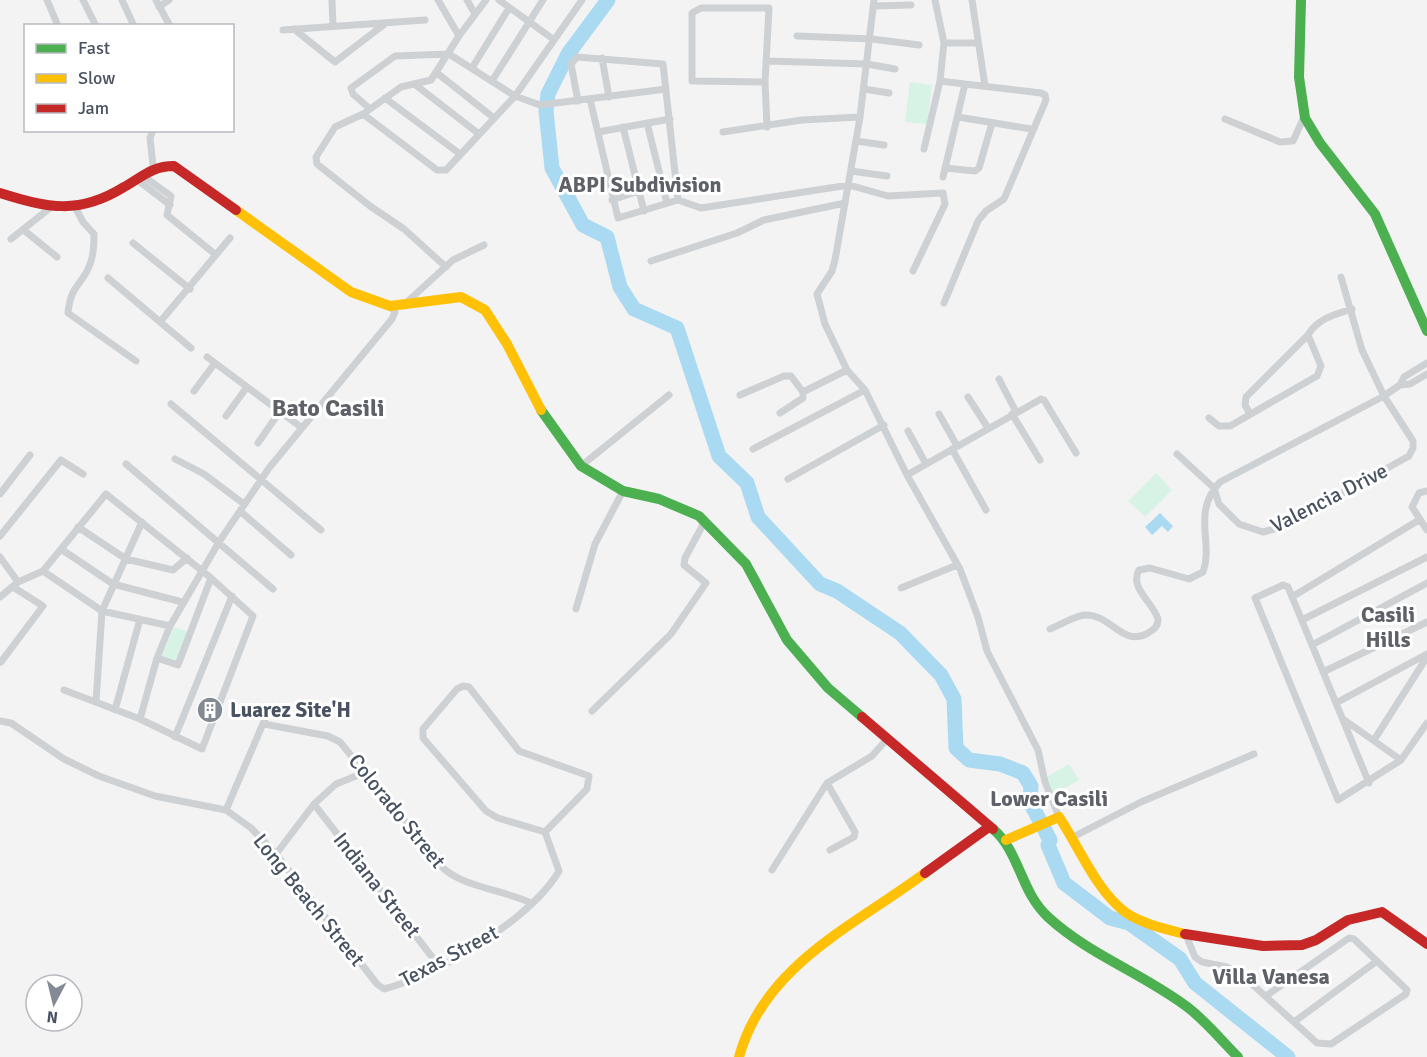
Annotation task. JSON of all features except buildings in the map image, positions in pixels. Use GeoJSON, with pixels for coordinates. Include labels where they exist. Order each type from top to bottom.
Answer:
{"type":"FeatureCollection","features":[{"type":"Feature","properties":{"kind":"street"},"geometry":{"type":"LineString","coordinates":[[47,0],[57,24]]}},
{"type":"Feature","properties":{"kind":"street"},"geometry":{"type":"LineString","coordinates":[[83,0],[95,24]]}},
{"type":"Feature","properties":{"kind":"street"},"geometry":{"type":"LineString","coordinates":[[122,0],[133,24]]}},
{"type":"Feature","properties":{"kind":"street"},"geometry":{"type":"LineString","coordinates":[[169,0],[157,4],[169,24]]}},
{"type":"Feature","properties":{"kind":"street"},"geometry":{"type":"LineString","coordinates":[[332,0],[333,26]]}},
{"type":"Feature","properties":{"kind":"street"},"geometry":{"type":"LineString","coordinates":[[438,0],[459,36]]}},
{"type":"Feature","properties":{"kind":"street"},"geometry":{"type":"LineString","coordinates":[[467,0],[475,14]]}},
{"type":"Feature","properties":{"kind":"street"},"geometry":{"type":"LineString","coordinates":[[417,86],[431,80],[437,73],[459,36],[486,0]]}},
{"type":"Feature","properties":{"kind":"street"},"geometry":{"type":"LineString","coordinates":[[499,0],[552,39]]}},
{"type":"Feature","properties":{"kind":"street"},"geometry":{"type":"LineString","coordinates":[[492,81],[543,0]]}},
{"type":"Feature","properties":{"kind":"street"},"geometry":{"type":"LineString","coordinates":[[363,114],[438,170],[446,170],[515,96],[552,39],[582,0]]}},
{"type":"Feature","properties":{"kind":"street"},"geometry":{"type":"LineString","coordinates":[[924,149],[940,81],[944,43],[935,0]]}},
{"type":"Feature","properties":{"kind":"street"},"geometry":{"type":"LineString","coordinates":[[972,0],[985,86]]}},
{"type":"Feature","properties":{"kind":"street"},"geometry":{"type":"LineString","coordinates":[[1301,0],[1300,100],[1304,116],[1316,136],[1374,212],[1389,238],[1423,310],[1427,331]]}},
{"type":"Feature","properties":{"kind":"street"},"geometry":{"type":"LineString","coordinates":[[911,5],[874,3],[872,39],[860,117],[832,272],[817,294],[825,324],[847,370],[866,390],[908,475],[957,565],[978,617],[987,651],[1038,750],[1054,818],[1073,837],[1088,863],[1125,911],[1186,935],[1279,947],[1305,945],[1353,917],[1382,912],[1427,944]]}},
{"type":"Feature","properties":{"kind":"street"},"geometry":{"type":"LineString","coordinates":[[472,68],[509,8]]}},
{"type":"Feature","properties":{"kind":"street"},"geometry":{"type":"LineString","coordinates":[[765,82],[692,81],[692,13],[700,8],[769,8],[765,82],[767,127]]}},
{"type":"Feature","properties":{"kind":"street"},"geometry":{"type":"LineString","coordinates":[[284,30],[425,20]]}},
{"type":"Feature","properties":{"kind":"street"},"geometry":{"type":"LineString","coordinates":[[294,29],[335,62],[386,23]]}},
{"type":"Feature","properties":{"kind":"street"},"geometry":{"type":"LineString","coordinates":[[797,36],[872,39],[919,45]]}},
{"type":"Feature","properties":{"kind":"street"},"geometry":{"type":"LineString","coordinates":[[944,43],[978,43]]}},
{"type":"Feature","properties":{"kind":"street"},"geometry":{"type":"LineString","coordinates":[[370,109],[353,94],[351,88],[395,56],[449,54],[515,96],[540,105],[666,89]]}},
{"type":"Feature","properties":{"kind":"street"},"geometry":{"type":"LineString","coordinates":[[578,101],[572,62],[577,57],[663,64],[678,200]]}},
{"type":"Feature","properties":{"kind":"street"},"geometry":{"type":"LineString","coordinates":[[602,58],[609,97]]}},
{"type":"Feature","properties":{"kind":"street"},"geometry":{"type":"LineString","coordinates":[[767,61],[867,63],[895,69]]}},
{"type":"Feature","properties":{"kind":"street"},"geometry":{"type":"LineString","coordinates":[[437,73],[494,118]]}},
{"type":"Feature","properties":{"kind":"street"},"geometry":{"type":"LineString","coordinates":[[940,81],[1045,95],[1018,169],[1004,199],[986,211],[978,221],[944,303]]}},
{"type":"Feature","properties":{"kind":"street"},"geometry":{"type":"LineString","coordinates":[[446,267],[404,229],[370,206],[317,164],[316,157],[335,127],[363,114],[400,87],[409,84],[417,86],[478,134]]}},
{"type":"Feature","properties":{"kind":"street"},"geometry":{"type":"LineString","coordinates":[[943,177],[965,84]]}},
{"type":"Feature","properties":{"kind":"street"},"geometry":{"type":"LineString","coordinates":[[864,89],[889,93]]}},
{"type":"Feature","properties":{"kind":"street"},"geometry":{"type":"LineString","coordinates":[[385,98],[460,154]]}},
{"type":"Feature","properties":{"kind":"street"},"geometry":{"type":"LineString","coordinates":[[590,99],[618,218],[678,200],[701,208],[849,185],[888,196],[943,193],[945,204],[913,271]]}},
{"type":"Feature","properties":{"kind":"street"},"geometry":{"type":"LineString","coordinates":[[1225,119],[1280,142],[1293,141],[1304,116]]}},
{"type":"Feature","properties":{"kind":"street"},"geometry":{"type":"LineString","coordinates":[[723,132],[802,120],[860,117]]}},
{"type":"Feature","properties":{"kind":"street"},"geometry":{"type":"LineString","coordinates":[[958,117],[1031,129]]}},
{"type":"Feature","properties":{"kind":"street"},"geometry":{"type":"LineString","coordinates":[[598,132],[670,119]]}},
{"type":"Feature","properties":{"kind":"street"},"geometry":{"type":"LineString","coordinates":[[647,123],[667,203]]}},
{"type":"Feature","properties":{"kind":"street"},"geometry":{"type":"LineString","coordinates":[[945,168],[975,171],[980,168],[992,123]]}},
{"type":"Feature","properties":{"kind":"street"},"geometry":{"type":"LineString","coordinates":[[623,127],[644,211]]}},
{"type":"Feature","properties":{"kind":"street"},"geometry":{"type":"LineString","coordinates":[[149,133],[153,166]]}},
{"type":"Feature","properties":{"kind":"street"},"geometry":{"type":"LineString","coordinates":[[856,141],[884,145]]}},
{"type":"Feature","properties":{"kind":"street"},"geometry":{"type":"LineString","coordinates":[[0,193],[50,208],[75,207],[97,201],[139,177],[153,166],[174,166],[351,292],[390,306],[395,312],[392,319],[260,480],[201,570],[170,626],[157,658],[140,719]]}},
{"type":"Feature","properties":{"kind":"street"},"geometry":{"type":"LineString","coordinates":[[851,171],[887,176]]}},
{"type":"Feature","properties":{"kind":"street"},"geometry":{"type":"LineString","coordinates":[[139,177],[170,205],[167,214],[216,255]]}},
{"type":"Feature","properties":{"kind":"street"},"geometry":{"type":"LineString","coordinates":[[612,200],[662,183]]}},
{"type":"Feature","properties":{"kind":"street"},"geometry":{"type":"LineString","coordinates":[[651,261],[737,233],[764,220],[845,203]]}},
{"type":"Feature","properties":{"kind":"street"},"geometry":{"type":"LineString","coordinates":[[75,207],[83,222],[94,234],[94,247],[90,265],[70,294],[68,313],[136,361]]}},
{"type":"Feature","properties":{"kind":"street"},"geometry":{"type":"LineString","coordinates":[[11,239],[25,231],[50,208]]}},
{"type":"Feature","properties":{"kind":"street"},"geometry":{"type":"LineString","coordinates":[[25,231],[57,257]]}},
{"type":"Feature","properties":{"kind":"street"},"geometry":{"type":"LineString","coordinates":[[160,322],[190,289],[230,238]]}},
{"type":"Feature","properties":{"kind":"street"},"geometry":{"type":"LineString","coordinates":[[133,243],[190,289]]}},
{"type":"Feature","properties":{"kind":"street"},"geometry":{"type":"LineString","coordinates":[[407,302],[453,260],[484,245]]}},
{"type":"Feature","properties":{"kind":"street","name":"Valencia Drive"},"geometry":{"type":"LineString","coordinates":[[1177,454],[1214,488],[1219,504],[1239,524],[1263,532],[1282,527],[1409,456],[1413,448],[1413,441],[1384,396],[1362,350],[1341,277]]}},
{"type":"Feature","properties":{"kind":"street"},"geometry":{"type":"LineString","coordinates":[[108,279],[191,348]]}},
{"type":"Feature","properties":{"kind":"street"},"geometry":{"type":"LineString","coordinates":[[390,306],[407,302],[461,297],[485,310],[507,344],[546,421],[581,466],[623,491],[679,506],[705,521],[746,564],[758,582],[787,640],[828,688],[1006,840],[1030,897],[1047,916],[1071,936],[1140,975],[1186,1006],[1238,1057]]}},
{"type":"Feature","properties":{"kind":"street"},"geometry":{"type":"LineString","coordinates":[[1250,414],[1245,405],[1246,397],[1308,335],[1313,327],[1332,315],[1352,309]]}},
{"type":"Feature","properties":{"kind":"street"},"geometry":{"type":"LineString","coordinates":[[1209,418],[1224,427],[1320,372],[1308,335]]}},
{"type":"Feature","properties":{"kind":"street"},"geometry":{"type":"LineString","coordinates":[[207,357],[302,428]]}},
{"type":"Feature","properties":{"kind":"street"},"geometry":{"type":"LineString","coordinates":[[194,391],[215,363]]}},
{"type":"Feature","properties":{"kind":"street"},"geometry":{"type":"LineString","coordinates":[[1400,385],[1404,377],[1427,363]]}},
{"type":"Feature","properties":{"kind":"street"},"geometry":{"type":"LineString","coordinates":[[803,392],[847,370]]}},
{"type":"Feature","properties":{"kind":"street"},"geometry":{"type":"LineString","coordinates":[[1050,629],[1084,615],[1107,620],[1124,635],[1134,638],[1155,628],[1158,623],[1156,613],[1137,585],[1136,574],[1139,570],[1149,568],[1189,579],[1203,572],[1203,521],[1214,488],[1229,477],[1384,396],[1400,385],[1410,384],[1427,374]]}},
{"type":"Feature","properties":{"kind":"street"},"geometry":{"type":"LineString","coordinates":[[740,395],[784,376],[794,378],[803,392],[801,401],[780,413]]}},
{"type":"Feature","properties":{"kind":"street"},"geometry":{"type":"LineString","coordinates":[[999,379],[1014,413],[1040,460]]}},
{"type":"Feature","properties":{"kind":"street"},"geometry":{"type":"LineString","coordinates":[[226,416],[248,387]]}},
{"type":"Feature","properties":{"kind":"street"},"geometry":{"type":"LineString","coordinates":[[753,449],[866,390]]}},
{"type":"Feature","properties":{"kind":"street"},"geometry":{"type":"LineString","coordinates":[[581,466],[669,395]]}},
{"type":"Feature","properties":{"kind":"street"},"geometry":{"type":"LineString","coordinates":[[968,397],[988,428]]}},
{"type":"Feature","properties":{"kind":"street"},"geometry":{"type":"LineString","coordinates":[[908,475],[1038,399],[1044,400],[1076,453]]}},
{"type":"Feature","properties":{"kind":"street"},"geometry":{"type":"LineString","coordinates":[[171,404],[321,530]]}},
{"type":"Feature","properties":{"kind":"street"},"geometry":{"type":"LineString","coordinates":[[258,443],[280,411]]}},
{"type":"Feature","properties":{"kind":"street"},"geometry":{"type":"LineString","coordinates":[[939,414],[986,510]]}},
{"type":"Feature","properties":{"kind":"street"},"geometry":{"type":"LineString","coordinates":[[788,479],[884,425]]}},
{"type":"Feature","properties":{"kind":"street"},"geometry":{"type":"LineString","coordinates":[[908,431],[926,464]]}},
{"type":"Feature","properties":{"kind":"street"},"geometry":{"type":"LineString","coordinates":[[0,494],[30,454]]}},
{"type":"Feature","properties":{"kind":"street"},"geometry":{"type":"LineString","coordinates":[[175,459],[204,474],[291,555]]}},
{"type":"Feature","properties":{"kind":"street"},"geometry":{"type":"LineString","coordinates":[[0,536],[61,460],[83,474]]}},
{"type":"Feature","properties":{"kind":"street"},"geometry":{"type":"LineString","coordinates":[[126,464],[273,589]]}},
{"type":"Feature","properties":{"kind":"street"},"geometry":{"type":"LineString","coordinates":[[576,609],[595,544],[623,491]]}},
{"type":"Feature","properties":{"kind":"street"},"geometry":{"type":"LineString","coordinates":[[1427,491],[1419,494],[1412,507],[1427,530]]}},
{"type":"Feature","properties":{"kind":"street"},"geometry":{"type":"LineString","coordinates":[[0,597],[16,584],[43,571],[106,494],[187,558],[253,616],[202,749],[140,719],[64,690]]}},
{"type":"Feature","properties":{"kind":"street"},"geometry":{"type":"LineString","coordinates":[[1292,597],[1419,520]]}},
{"type":"Feature","properties":{"kind":"street"},"geometry":{"type":"LineString","coordinates":[[592,711],[671,634],[706,583],[684,565],[685,558],[705,521]]}},
{"type":"Feature","properties":{"kind":"street"},"geometry":{"type":"LineString","coordinates":[[96,702],[102,611],[142,522]]}},
{"type":"Feature","properties":{"kind":"street"},"geometry":{"type":"LineString","coordinates":[[78,527],[126,559],[173,570],[187,558]]}},
{"type":"Feature","properties":{"kind":"street"},"geometry":{"type":"LineString","coordinates":[[61,549],[113,584],[182,602]]}},
{"type":"Feature","properties":{"kind":"street"},"geometry":{"type":"LineString","coordinates":[[0,557],[16,584],[43,606],[1,662]]}},
{"type":"Feature","properties":{"kind":"street"},"geometry":{"type":"LineString","coordinates":[[1302,620],[1427,557]]}},
{"type":"Feature","properties":{"kind":"street"},"geometry":{"type":"LineString","coordinates":[[901,588],[957,565]]}},
{"type":"Feature","properties":{"kind":"street"},"geometry":{"type":"LineString","coordinates":[[43,571],[102,611],[170,626]]}},
{"type":"Feature","properties":{"kind":"street"},"geometry":{"type":"LineString","coordinates":[[157,658],[178,665],[211,578]]}},
{"type":"Feature","properties":{"kind":"street"},"geometry":{"type":"LineString","coordinates":[[1312,645],[1427,583]]}},
{"type":"Feature","properties":{"kind":"street"},"geometry":{"type":"LineString","coordinates":[[1369,783],[1288,587],[1283,585],[1257,596],[1254,601],[1338,800],[1369,783],[1401,760],[1427,723]]}},
{"type":"Feature","properties":{"kind":"street"},"geometry":{"type":"LineString","coordinates":[[175,736],[232,596]]}},
{"type":"Feature","properties":{"kind":"street"},"geometry":{"type":"LineString","coordinates":[[115,710],[140,619]]}},
{"type":"Feature","properties":{"kind":"street"},"geometry":{"type":"LineString","coordinates":[[1323,672],[1427,622]]}},
{"type":"Feature","properties":{"kind":"street"},"geometry":{"type":"LineString","coordinates":[[1336,703],[1427,656]]}},
{"type":"Feature","properties":{"kind":"street"},"geometry":{"type":"LineString","coordinates":[[1374,740],[1427,656]]}},
{"type":"Feature","properties":{"kind":"street"},"geometry":{"type":"LineString","coordinates":[[466,686],[519,751],[584,773],[591,781],[587,789],[545,831],[498,818],[486,811],[423,738],[423,729],[457,688],[466,686]]}},
{"type":"Feature","properties":{"kind":"street"},"geometry":{"type":"LineString","coordinates":[[226,810],[268,712]]}},
{"type":"Feature","properties":{"kind":"street"},"geometry":{"type":"LineString","coordinates":[[1343,719],[1401,760]]}},
{"type":"Feature","properties":{"kind":"street","name":"Long Beach Street"},"geometry":{"type":"LineString","coordinates":[[0,721],[11,723],[64,759],[99,776],[155,796],[226,810],[251,828],[276,854],[377,984],[384,989]]}},
{"type":"Feature","properties":{"kind":"street","name":"Colorado Street"},"geometry":{"type":"LineString","coordinates":[[264,724],[327,736],[340,742],[451,875],[510,893],[531,903]]}},
{"type":"Feature","properties":{"kind":"street"},"geometry":{"type":"LineString","coordinates":[[772,870],[827,783],[872,756],[887,740]]}},
{"type":"Feature","properties":{"kind":"street"},"geometry":{"type":"LineString","coordinates":[[1073,837],[1141,801],[1254,754]]}},
{"type":"Feature","properties":{"kind":"street"},"geometry":{"type":"LineString","coordinates":[[276,854],[314,804],[336,784],[366,772]]}},
{"type":"Feature","properties":{"kind":"street"},"geometry":{"type":"LineString","coordinates":[[827,783],[855,832],[854,837],[831,850]]}},
{"type":"Feature","properties":{"kind":"street","name":"Indiana Street"},"geometry":{"type":"LineString","coordinates":[[314,804],[439,966]]}},
{"type":"Feature","properties":{"kind":"street"},"geometry":{"type":"LineString","coordinates":[[1006,840],[1054,818]]}},
{"type":"Feature","properties":{"kind":"street"},"geometry":{"type":"LineString","coordinates":[[739,1057],[741,1044],[756,1014],[798,964],[819,945],[895,896],[989,827]]}},
{"type":"Feature","properties":{"kind":"street","name":"Texas Street"},"geometry":{"type":"LineString","coordinates":[[384,989],[439,966],[511,923],[559,871],[545,831]]}},
{"type":"Feature","properties":{"kind":"street"},"geometry":{"type":"LineString","coordinates":[[1186,935],[1195,957],[1202,962],[1227,967],[1242,975],[1317,1043],[1331,1044],[1406,994],[1406,987],[1354,939],[1349,938],[1266,996]]}},
{"type":"Feature","properties":{"kind":"street"},"geometry":{"type":"LineString","coordinates":[[1294,1022],[1377,961]]}},
{"type":"Feature","properties":{"kind":"green space"},"geometry":{"type":"Polygon","coordinates":[[[910,82],[932,85],[927,124],[905,122],[910,82]]]}},
{"type":"Feature","properties":{"kind":"green space"},"geometry":{"type":"Polygon","coordinates":[[[1156,473],[1172,490],[1145,517],[1128,501],[1156,473]]]}},
{"type":"Feature","properties":{"kind":"green space"},"geometry":{"type":"Polygon","coordinates":[[[174,627],[189,632],[177,663],[162,657],[174,627]]]}},
{"type":"Feature","properties":{"kind":"green space"},"geometry":{"type":"Polygon","coordinates":[[[1069,764],[1079,780],[1051,796],[1041,780],[1069,764]]]}},
{"type":"Feature","properties":{"kind":"water"},"geometry":{"type":"Polygon","coordinates":[[[1160,513],[1173,526],[1168,532],[1162,526],[1152,535],[1145,527],[1160,513]]]}},
{"type":"Feature","properties":{"kind":"waterway"},"geometry":{"type":"LineString","coordinates":[[608,0],[568,54],[548,94],[546,111],[552,168],[583,225],[607,237],[620,287],[634,309],[677,328],[719,456],[747,483],[758,517],[820,584],[837,591],[900,633],[941,675],[954,699],[956,748],[969,760],[1000,764],[1023,773],[1031,786],[1030,802],[1050,840],[1048,845],[1064,883],[1110,918],[1129,923],[1180,959],[1195,983],[1288,1057]]}},
{"type":"Feature","properties":{"kind":"traffic: fast"},"geometry":{"type":"LineString","coordinates":[[1301,0],[1299,77],[1305,118],[1320,143],[1375,214],[1427,331]]}},
{"type":"Feature","properties":{"kind":"traffic: fast"},"geometry":{"type":"LineString","coordinates":[[541,410],[581,466],[623,491],[659,499],[699,516],[746,564],[787,640],[828,688],[862,717]]}},
{"type":"Feature","properties":{"kind":"traffic: fast"},"geometry":{"type":"LineString","coordinates":[[993,829],[1009,849],[1031,896],[1048,917],[1080,942],[1152,983],[1186,1006],[1238,1057]]}},
{"type":"Feature","properties":{"kind":"traffic: slow"},"geometry":{"type":"LineString","coordinates":[[236,210],[351,292],[390,306],[461,297],[485,310],[507,344],[541,410]]}},
{"type":"Feature","properties":{"kind":"traffic: slow"},"geometry":{"type":"LineString","coordinates":[[1006,840],[1059,817],[1097,880],[1115,903],[1139,920],[1185,934]]}},
{"type":"Feature","properties":{"kind":"traffic: slow"},"geometry":{"type":"LineString","coordinates":[[739,1057],[751,1025],[769,997],[790,972],[842,930],[925,873]]}},
{"type":"Feature","properties":{"kind":"traffic: jam"},"geometry":{"type":"LineString","coordinates":[[0,193],[48,205],[78,205],[108,196],[153,170],[174,166],[236,210]]}},
{"type":"Feature","properties":{"kind":"traffic: jam"},"geometry":{"type":"LineString","coordinates":[[862,717],[993,829]]}},
{"type":"Feature","properties":{"kind":"traffic: jam"},"geometry":{"type":"LineString","coordinates":[[925,873],[989,827]]}},
{"type":"Feature","properties":{"kind":"traffic: jam"},"geometry":{"type":"LineString","coordinates":[[1185,934],[1263,946],[1302,945],[1316,940],[1348,920],[1382,912],[1427,944]]}},
{"type":"Feature","properties":{"kind":"place","name":"Luarez Site'H"},"geometry":{"type":"Point","coordinates":[210,710]}},
{"type":"Feature","properties":{"kind":"district","name":"ABPI Subdivision"},"geometry":{"type":"Point","coordinates":[640,184]}},
{"type":"Feature","properties":{"kind":"district","name":"Bato Casili"},"geometry":{"type":"Point","coordinates":[328,408]}},
{"type":"Feature","properties":{"kind":"district","name":"Casili Hills"},"geometry":{"type":"Point","coordinates":[1388,626]}},
{"type":"Feature","properties":{"kind":"district","name":"Lower Casili"},"geometry":{"type":"Point","coordinates":[1049,798]}},
{"type":"Feature","properties":{"kind":"district","name":"Villa Vanesa"},"geometry":{"type":"Point","coordinates":[1271,976]}}]}
